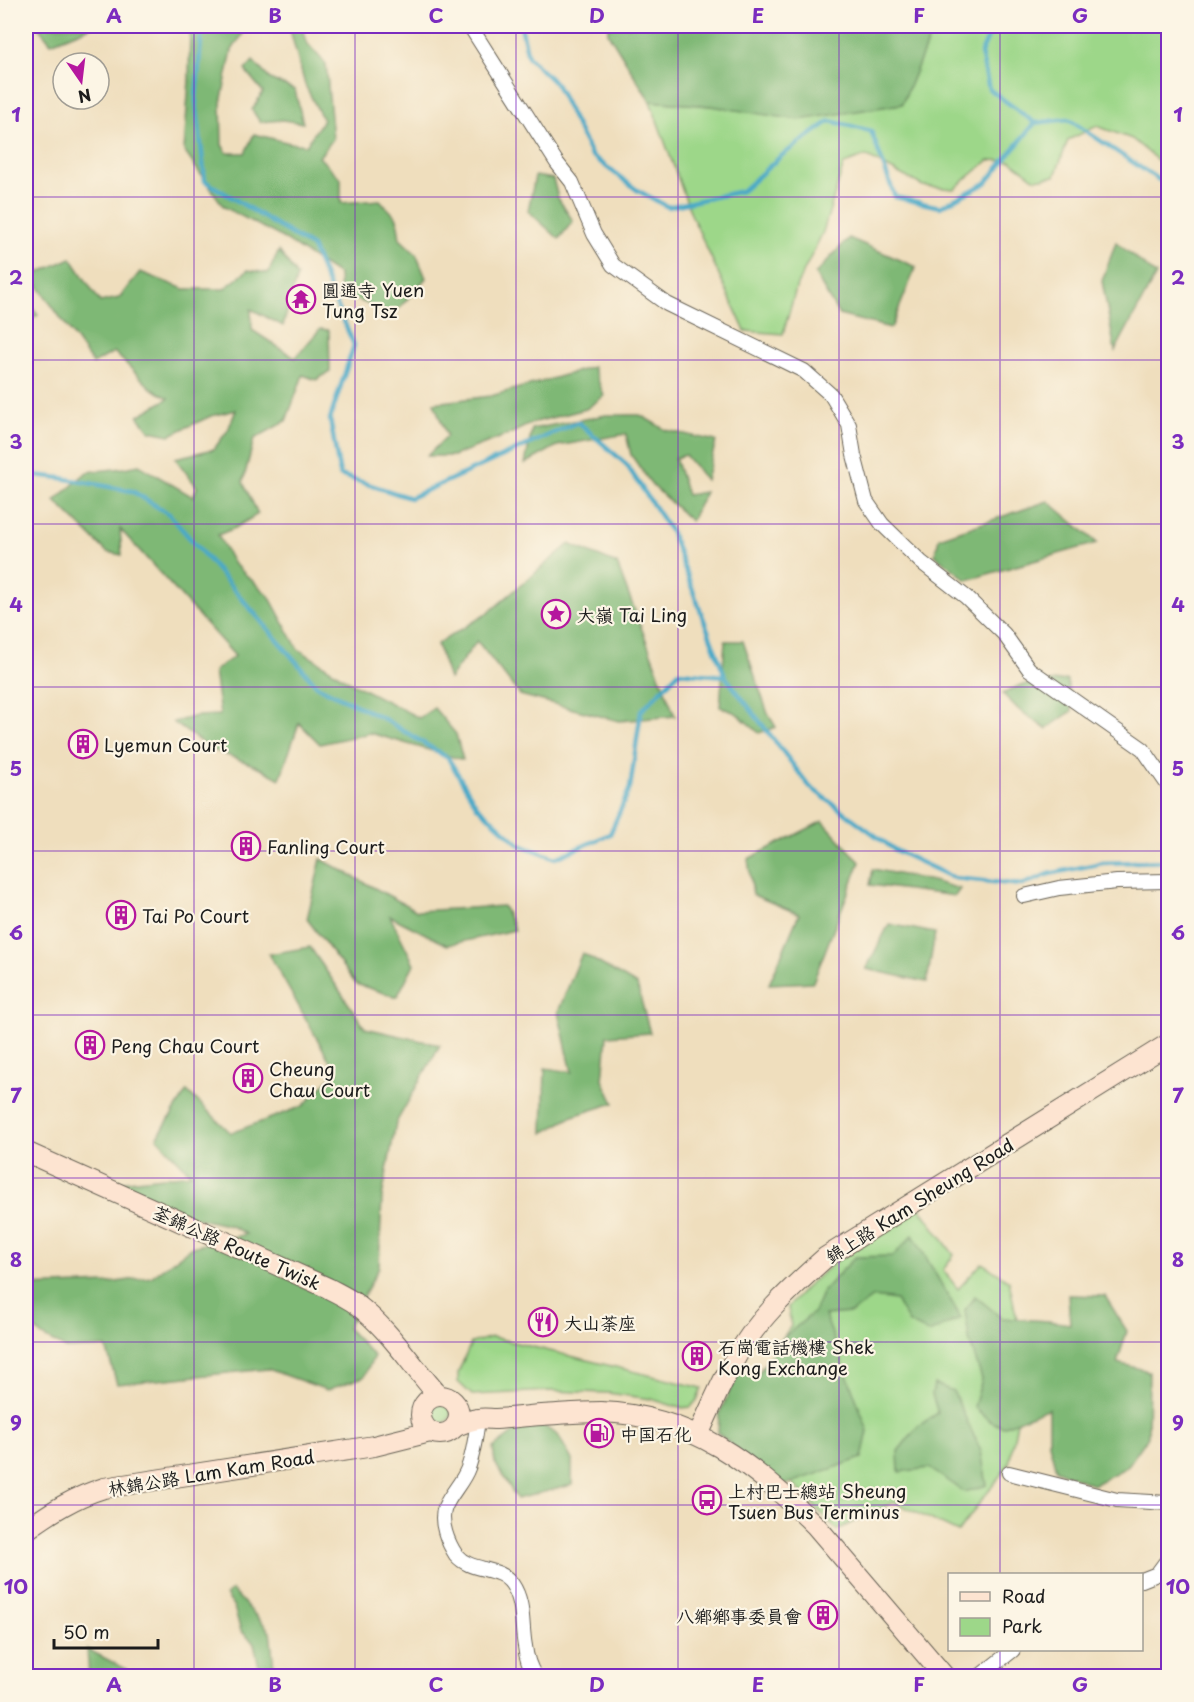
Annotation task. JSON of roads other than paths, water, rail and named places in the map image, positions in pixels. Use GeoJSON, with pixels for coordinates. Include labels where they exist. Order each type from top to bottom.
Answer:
{"type":"FeatureCollection","features":[{"type":"Feature","properties":{"kind":"main road","name":"錦上路 Kam Sheung Road"},"geometry":{"type":"LineString","coordinates":[[698,1435],[732,1364],[756,1327],[784,1295],[826,1257],[1168,1044]]}},
{"type":"Feature","properties":{"kind":"main road","name":"荃錦公路 Route Twisk"},"geometry":{"type":"LineString","coordinates":[[26,1152],[328,1288],[355,1303],[388,1333],[422,1377],[433,1398]]}},
{"type":"Feature","properties":{"kind":"main road"},"geometry":{"type":"LineString","coordinates":[[464,1419],[458,1407],[448,1397],[433,1398],[421,1412],[426,1429],[439,1435],[449,1432],[464,1419],[602,1412],[656,1420],[676,1426],[730,1452],[782,1492],[816,1526],[944,1677]]}},
{"type":"Feature","properties":{"kind":"main road","name":"林錦公路 Lam Kam Road"},"geometry":{"type":"LineString","coordinates":[[26,1530],[61,1505],[104,1488],[374,1446],[426,1429]]}},
{"type":"Feature","properties":{"kind":"street"},"geometry":{"type":"LineString","coordinates":[[470,26],[532,125],[572,182],[594,234],[614,265],[667,304],[804,371],[831,394],[849,425],[866,501],[882,524],[921,562],[966,597],[1004,634],[1029,669],[1143,748],[1168,784]]}},
{"type":"Feature","properties":{"kind":"street"},"geometry":{"type":"LineString","coordinates":[[1024,896],[1059,888],[1117,882],[1168,881]]}},
{"type":"Feature","properties":{"kind":"street"},"geometry":{"type":"LineString","coordinates":[[464,1419],[476,1438],[470,1465],[464,1479],[445,1508],[443,1518],[445,1531],[453,1549],[463,1561],[478,1569],[501,1574],[513,1585],[521,1607],[525,1647],[535,1677]]}},
{"type":"Feature","properties":{"kind":"street"},"geometry":{"type":"LineString","coordinates":[[1009,1473],[1117,1500],[1168,1503]]}},
{"type":"Feature","properties":{"kind":"street"},"geometry":{"type":"LineString","coordinates":[[1143,1580],[1156,1574],[1168,1559]]}},
{"type":"Feature","properties":{"kind":"street"},"geometry":{"type":"LineString","coordinates":[[980,1677],[1012,1651]]}},
{"type":"Feature","properties":{"kind":"waterway"},"geometry":{"type":"LineString","coordinates":[[202,26],[196,100],[205,181],[312,247],[354,345],[330,419],[340,475],[410,498],[578,422],[626,464],[671,532],[725,676]]}},
{"type":"Feature","properties":{"kind":"waterway"},"geometry":{"type":"LineString","coordinates":[[521,26],[528,57],[556,84],[591,155],[637,190],[668,207],[742,191],[781,156],[830,121],[871,131],[895,197],[940,207],[986,183],[1035,123]]}},
{"type":"Feature","properties":{"kind":"waterway"},"geometry":{"type":"LineString","coordinates":[[993,26],[981,53],[989,89],[1035,123],[1068,119],[1168,186]]}},
{"type":"Feature","properties":{"kind":"waterway"},"geometry":{"type":"LineString","coordinates":[[26,474],[132,491],[169,514],[317,686],[384,719],[448,758],[477,806],[520,845],[556,858],[610,834],[630,788],[641,711],[679,672],[725,676],[810,787],[895,850],[954,878],[1022,885],[1049,874],[1102,863],[1168,861]]}},
{"type":"Feature","properties":{"kind":"place","name":"圓通寺 Yuen Tung Tsz"},"geometry":{"type":"Point","coordinates":[301,299]}},
{"type":"Feature","properties":{"kind":"place","name":"大嶺 Tai Ling"},"geometry":{"type":"Point","coordinates":[556,614]}},
{"type":"Feature","properties":{"kind":"place","name":"Lyemun Court"},"geometry":{"type":"Point","coordinates":[83,744]}},
{"type":"Feature","properties":{"kind":"place","name":"Fanling Court"},"geometry":{"type":"Point","coordinates":[246,846]}},
{"type":"Feature","properties":{"kind":"place","name":"Tai Po Court"},"geometry":{"type":"Point","coordinates":[121,915]}},
{"type":"Feature","properties":{"kind":"place","name":"Peng Chau Court"},"geometry":{"type":"Point","coordinates":[90,1045]}},
{"type":"Feature","properties":{"kind":"place","name":"Cheung Chau Court"},"geometry":{"type":"Point","coordinates":[248,1078]}},
{"type":"Feature","properties":{"kind":"place","name":"大山荼座"},"geometry":{"type":"Point","coordinates":[543,1322]}},
{"type":"Feature","properties":{"kind":"place","name":"石崗電話機樓 Shek Kong Exchange"},"geometry":{"type":"Point","coordinates":[697,1356]}},
{"type":"Feature","properties":{"kind":"place","name":"中国石化"},"geometry":{"type":"Point","coordinates":[599,1433]}},
{"type":"Feature","properties":{"kind":"place","name":"上村巴士總站 Sheung Tsuen Bus Terminus"},"geometry":{"type":"Point","coordinates":[707,1500]}},
{"type":"Feature","properties":{"kind":"place","name":"八鄉鄉事委員會"},"geometry":{"type":"Point","coordinates":[823,1615]}}]}
